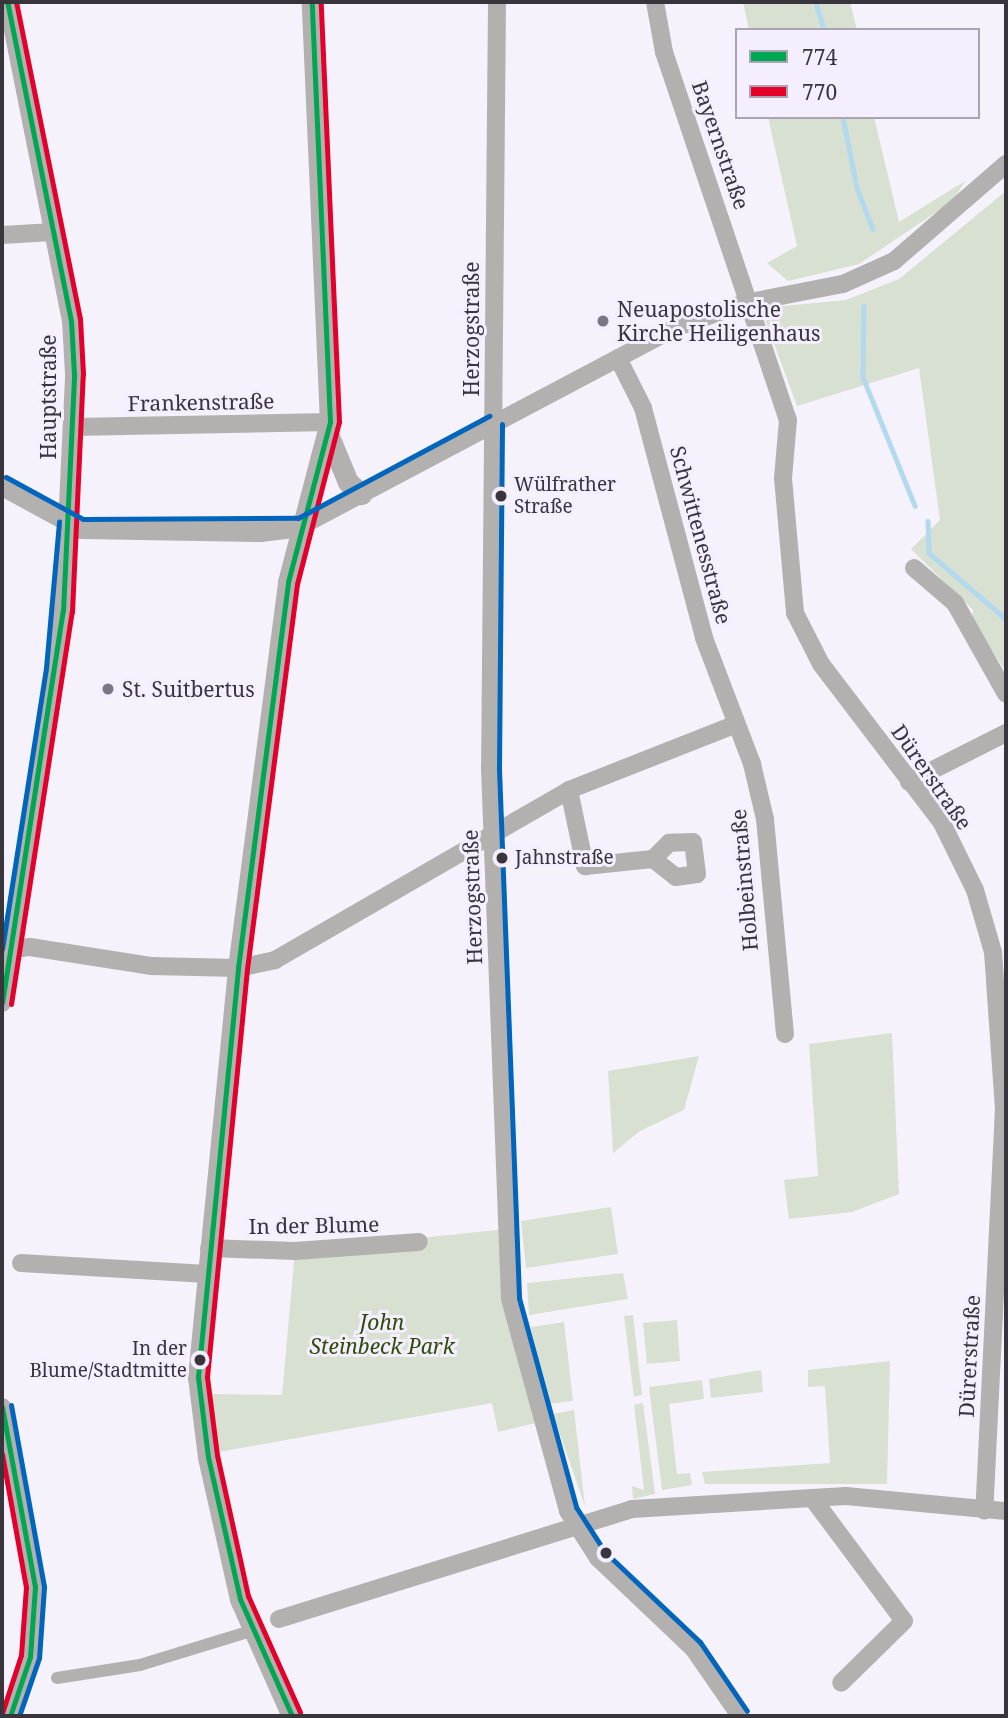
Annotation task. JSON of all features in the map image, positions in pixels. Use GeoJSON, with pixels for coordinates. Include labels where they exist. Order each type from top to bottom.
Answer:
{"type":"FeatureCollection","features":[{"type":"Feature","properties":{"kind":"street","name":"Hauptstraße"},"geometry":{"type":"LineString","coordinates":[[2,1003],[5,950],[55,670],[68,523],[73,427],[71,321],[7,2]]}},
{"type":"Feature","properties":{"kind":"street"},"geometry":{"type":"LineString","coordinates":[[312,2],[329,428],[348,482],[361,494]]}},
{"type":"Feature","properties":{"kind":"street","name":"Herzogstraße"},"geometry":{"type":"LineString","coordinates":[[497,2],[493,831],[510,1299],[540,1422],[577,1527],[607,1567],[693,1648],[740,1716]]}},
{"type":"Feature","properties":{"kind":"street","name":"Bayernstraße"},"geometry":{"type":"LineString","coordinates":[[655,2],[664,51],[740,267],[745,303]]}},
{"type":"Feature","properties":{"kind":"street"},"geometry":{"type":"LineString","coordinates":[[2,485],[41,502],[68,523],[260,531],[301,526],[677,327],[745,303],[816,292],[894,261],[1006,164]]}},
{"type":"Feature","properties":{"kind":"street"},"geometry":{"type":"LineString","coordinates":[[2,235],[53,232]]}},
{"type":"Feature","properties":{"kind":"street","name":"Dürerstraße"},"geometry":{"type":"LineString","coordinates":[[745,303],[788,420],[783,478],[795,613],[821,664],[942,823],[975,890],[993,952],[1002,1018],[1004,1108],[984,1511]]}},
{"type":"Feature","properties":{"kind":"street","name":"Schwittenesstraße"},"geometry":{"type":"LineString","coordinates":[[618,358],[643,408],[704,638],[734,725]]}},
{"type":"Feature","properties":{"kind":"street","name":"Frankenstraße"},"geometry":{"type":"LineString","coordinates":[[73,427],[329,428]]}},
{"type":"Feature","properties":{"kind":"street"},"geometry":{"type":"LineString","coordinates":[[292,1716],[251,1631],[204,1432],[198,1377],[238,968],[301,526],[329,428]]}},
{"type":"Feature","properties":{"kind":"street"},"geometry":{"type":"LineString","coordinates":[[914,568],[955,603],[1006,694]]}},
{"type":"Feature","properties":{"kind":"street"},"geometry":{"type":"LineString","coordinates":[[5,950],[30,947],[150,966],[238,968],[283,956],[493,831],[569,790],[734,725]]}},
{"type":"Feature","properties":{"kind":"street","name":"Holbeinstraße"},"geometry":{"type":"LineString","coordinates":[[734,725],[765,819],[785,1034]]}},
{"type":"Feature","properties":{"kind":"street"},"geometry":{"type":"LineString","coordinates":[[909,782],[1006,733]]}},
{"type":"Feature","properties":{"kind":"street"},"geometry":{"type":"LineString","coordinates":[[569,790],[585,866],[653,859]]}},
{"type":"Feature","properties":{"kind":"street","name":"In der Blume"},"geometry":{"type":"LineString","coordinates":[[209,1248],[295,1251],[419,1242]]}},
{"type":"Feature","properties":{"kind":"street"},"geometry":{"type":"LineString","coordinates":[[21,1263],[207,1274]]}},
{"type":"Feature","properties":{"kind":"street"},"geometry":{"type":"LineString","coordinates":[[2,1408],[35,1587],[30,1657],[10,1716]]}},
{"type":"Feature","properties":{"kind":"street"},"geometry":{"type":"LineString","coordinates":[[814,1499],[904,1621],[841,1683]]}},
{"type":"Feature","properties":{"kind":"street"},"geometry":{"type":"LineString","coordinates":[[279,1619],[577,1527],[660,1506],[814,1499],[1006,1511]]}},
{"type":"Feature","properties":{"kind":"street"},"geometry":{"type":"LineString","coordinates":[[57,1678],[140,1665],[251,1631]]}},
{"type":"Feature","properties":{"kind":"green space"},"geometry":{"type":"Polygon","coordinates":[[[743,2],[850,2],[856,28],[749,28],[743,2]]]}},
{"type":"Feature","properties":{"kind":"green space"},"geometry":{"type":"Polygon","coordinates":[[[768,119],[874,119],[899,222],[965,181],[953,201],[859,264],[788,281],[767,263],[797,246],[768,119]]]}},
{"type":"Feature","properties":{"kind":"green space"},"geometry":{"type":"Polygon","coordinates":[[[1006,191],[1006,672],[972,619],[973,610],[911,549],[940,520],[919,368],[797,406],[761,308],[846,300],[899,279],[1006,191]]]}},
{"type":"Feature","properties":{"kind":"green space"},"geometry":{"type":"Polygon","coordinates":[[[892,1033],[899,1194],[852,1212],[789,1219],[784,1180],[818,1176],[809,1044],[892,1033]]]}},
{"type":"Feature","properties":{"kind":"green space"},"geometry":{"type":"Polygon","coordinates":[[[699,1056],[684,1110],[640,1131],[613,1153],[608,1071],[699,1056]]]}},
{"type":"Feature","properties":{"kind":"green space"},"geometry":{"type":"Polygon","coordinates":[[[611,1207],[618,1254],[526,1268],[521,1221],[611,1207]]]}},
{"type":"Feature","properties":{"kind":"green space","name":"John Steinbeck Park"},"geometry":{"type":"Polygon","coordinates":[[[507,1229],[540,1422],[498,1432],[492,1403],[219,1452],[211,1394],[282,1395],[295,1251],[507,1229]]]}},
{"type":"Feature","properties":{"kind":"green space"},"geometry":{"type":"Polygon","coordinates":[[[623,1273],[628,1299],[529,1315],[527,1283],[623,1273]]]}},
{"type":"Feature","properties":{"kind":"green space"},"geometry":{"type":"Polygon","coordinates":[[[633,1315],[642,1395],[634,1397],[624,1316],[633,1315]]]}},
{"type":"Feature","properties":{"kind":"green space"},"geometry":{"type":"Polygon","coordinates":[[[677,1320],[680,1361],[647,1364],[643,1323],[677,1320]]]}},
{"type":"Feature","properties":{"kind":"green space"},"geometry":{"type":"Polygon","coordinates":[[[564,1322],[573,1401],[547,1404],[531,1327],[564,1322]]]}},
{"type":"Feature","properties":{"kind":"green space"},"geometry":{"type":"Polygon","coordinates":[[[890,1361],[887,1484],[705,1484],[702,1472],[830,1463],[825,1386],[808,1387],[808,1370],[890,1361]]]}},
{"type":"Feature","properties":{"kind":"green space"},"geometry":{"type":"Polygon","coordinates":[[[761,1370],[763,1392],[711,1398],[709,1379],[761,1370]]]}},
{"type":"Feature","properties":{"kind":"green space"},"geometry":{"type":"Polygon","coordinates":[[[702,1380],[704,1399],[669,1404],[677,1474],[690,1473],[692,1485],[662,1490],[649,1387],[702,1380]]]}},
{"type":"Feature","properties":{"kind":"green space"},"geometry":{"type":"Polygon","coordinates":[[[643,1403],[655,1494],[633,1499],[632,1486],[644,1490],[634,1405],[643,1403]]]}},
{"type":"Feature","properties":{"kind":"green space"},"geometry":{"type":"Polygon","coordinates":[[[574,1410],[585,1506],[553,1414],[574,1410]]]}},
{"type":"Feature","properties":{"kind":"waterway"},"geometry":{"type":"LineString","coordinates":[[816,2],[823,28]]}},
{"type":"Feature","properties":{"kind":"waterway"},"geometry":{"type":"LineString","coordinates":[[843,119],[857,188],[873,229]]}},
{"type":"Feature","properties":{"kind":"waterway"},"geometry":{"type":"LineString","coordinates":[[864,306],[863,377],[915,506]]}},
{"type":"Feature","properties":{"kind":"waterway"},"geometry":{"type":"LineString","coordinates":[[928,521],[929,553],[1006,619]]}},
{"type":"Feature","properties":{"kind":"transit line","name":"774"},"geometry":{"type":"LineString","coordinates":[[2,1003],[63,611],[74,374],[71,321],[7,2]]}},
{"type":"Feature","properties":{"kind":"transit line","name":"770"},"geometry":{"type":"LineString","coordinates":[[11,1004],[72,612],[83,374],[80,319],[16,2]]}},
{"type":"Feature","properties":{"kind":"transit line","name":"774"},"geometry":{"type":"LineString","coordinates":[[292,1716],[240,1599],[208,1457],[198,1377],[238,968],[288,582],[330,422],[312,2]]}},
{"type":"Feature","properties":{"kind":"transit line","name":"770"},"geometry":{"type":"LineString","coordinates":[[300,1712],[248,1596],[217,1455],[207,1377],[247,969],[297,584],[339,422],[321,2]]}},
{"type":"Feature","properties":{"kind":"transit line"},"geometry":{"type":"LineString","coordinates":[[6,477],[83,519],[298,518],[489,416]]}},
{"type":"Feature","properties":{"kind":"transit line"},"geometry":{"type":"LineString","coordinates":[[502,424],[499,769],[519,1298],[576,1507],[605,1552],[700,1642],[747,1711]]}},
{"type":"Feature","properties":{"kind":"transit line"},"geometry":{"type":"LineString","coordinates":[[2,949],[46,668],[59,522]]}},
{"type":"Feature","properties":{"kind":"transit line"},"geometry":{"type":"LineString","coordinates":[[11,1405],[44,1587],[39,1658],[19,1716]]}},
{"type":"Feature","properties":{"kind":"transit line","name":"774"},"geometry":{"type":"LineString","coordinates":[[2,1407],[35,1587],[30,1657],[10,1716]]}},
{"type":"Feature","properties":{"kind":"transit line","name":"770"},"geometry":{"type":"LineString","coordinates":[[2,1454],[26,1587],[21,1655],[2,1713]]}},
{"type":"Feature","properties":{"kind":"place","name":"Neuapostolische Kirche Heiligenhaus"},"geometry":{"type":"Point","coordinates":[603,321]}},
{"type":"Feature","properties":{"kind":"place","name":"Wülfrather Straße"},"geometry":{"type":"Point","coordinates":[501,496]}},
{"type":"Feature","properties":{"kind":"place","name":"St. Suitbertus"},"geometry":{"type":"Point","coordinates":[108,689]}},
{"type":"Feature","properties":{"kind":"place","name":"Jahnstraße"},"geometry":{"type":"Point","coordinates":[502,858]}},
{"type":"Feature","properties":{"kind":"place","name":"In der Blume/Stadtmitte"},"geometry":{"type":"Point","coordinates":[200,1360]}}]}
